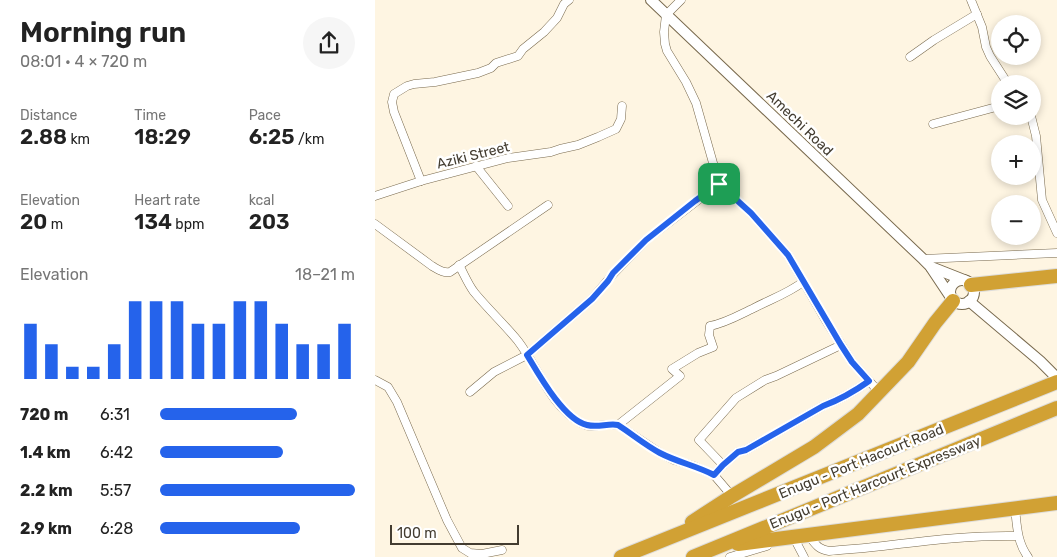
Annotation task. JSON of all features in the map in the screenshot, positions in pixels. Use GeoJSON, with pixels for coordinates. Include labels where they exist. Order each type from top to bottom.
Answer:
{"type":"FeatureCollection","features":[{"type":"Feature","properties":{"kind":"highway"},"geometry":{"type":"LineString","coordinates":[[967,282],[1057,276]]}},
{"type":"Feature","properties":{"kind":"highway"},"geometry":{"type":"LineString","coordinates":[[621,557],[664,540],[732,496],[814,447],[858,414],[908,362],[952,298]]}},
{"type":"Feature","properties":{"kind":"highway","name":"Enugu - Port Hacourt Road"},"geometry":{"type":"LineString","coordinates":[[664,540],[1057,380]]}},
{"type":"Feature","properties":{"kind":"highway","name":"Enugu - Port Harcourt Expressway"},"geometry":{"type":"LineString","coordinates":[[693,557],[726,551],[787,518],[1057,408]]}},
{"type":"Feature","properties":{"kind":"highway"},"geometry":{"type":"LineString","coordinates":[[726,551],[808,535],[1057,503]]}},
{"type":"Feature","properties":{"kind":"main road","name":"Amechi Road"},"geometry":{"type":"LineString","coordinates":[[651,0],[926,262]]}},
{"type":"Feature","properties":{"kind":"main road"},"geometry":{"type":"LineString","coordinates":[[926,262],[967,282],[974,293],[969,301],[961,304],[952,298],[926,262]]}},
{"type":"Feature","properties":{"kind":"main road"},"geometry":{"type":"LineString","coordinates":[[952,298],[949,290],[951,285],[955,282],[967,282]]}},
{"type":"Feature","properties":{"kind":"main road"},"geometry":{"type":"LineString","coordinates":[[969,301],[1040,361],[1057,380]]}},
{"type":"Feature","properties":{"kind":"street"},"geometry":{"type":"LineString","coordinates":[[421,181],[394,112],[392,102],[394,94],[414,84],[435,82],[478,73],[491,68],[496,63],[518,56],[523,49],[544,32],[557,18],[564,4],[569,0]]}},
{"type":"Feature","properties":{"kind":"street"},"geometry":{"type":"LineString","coordinates":[[681,0],[666,15],[665,44],[696,103],[719,184],[751,213],[788,255],[852,362],[880,393]]}},
{"type":"Feature","properties":{"kind":"street"},"geometry":{"type":"LineString","coordinates":[[971,0],[990,56],[1000,75]]}},
{"type":"Feature","properties":{"kind":"street"},"geometry":{"type":"LineString","coordinates":[[911,57],[934,40],[977,14]]}},
{"type":"Feature","properties":{"kind":"street","name":"Aziki Street"},"geometry":{"type":"LineString","coordinates":[[375,196],[476,166],[508,158],[551,152],[598,138],[616,129],[621,119],[622,106]]}},
{"type":"Feature","properties":{"kind":"street"},"geometry":{"type":"LineString","coordinates":[[933,124],[991,108]]}},
{"type":"Feature","properties":{"kind":"street"},"geometry":{"type":"LineString","coordinates":[[1033,125],[1042,200],[1057,233]]}},
{"type":"Feature","properties":{"kind":"street"},"geometry":{"type":"LineString","coordinates":[[476,166],[507,206]]}},
{"type":"Feature","properties":{"kind":"street"},"geometry":{"type":"LineString","coordinates":[[470,392],[494,372],[527,355],[592,299],[613,273],[646,240],[719,184]]}},
{"type":"Feature","properties":{"kind":"street"},"geometry":{"type":"LineString","coordinates":[[375,224],[432,266],[442,272],[450,272],[548,205]]}},
{"type":"Feature","properties":{"kind":"street"},"geometry":{"type":"LineString","coordinates":[[926,262],[1007,254],[1057,253]]}},
{"type":"Feature","properties":{"kind":"street"},"geometry":{"type":"LineString","coordinates":[[459,265],[473,290],[518,342],[557,402],[578,422],[596,427],[618,425],[673,460],[694,466],[714,475],[732,496]]}},
{"type":"Feature","properties":{"kind":"street"},"geometry":{"type":"LineString","coordinates":[[618,425],[680,376],[672,369],[698,353],[713,347],[709,334],[710,326],[722,324],[773,300],[791,291],[803,282]]}},
{"type":"Feature","properties":{"kind":"street"},"geometry":{"type":"LineString","coordinates":[[723,465],[699,440],[736,398],[765,380],[841,345]]}},
{"type":"Feature","properties":{"kind":"street"},"geometry":{"type":"LineString","coordinates":[[375,380],[388,386],[397,402],[447,520],[462,548],[469,553],[481,554],[502,550]]}},
{"type":"Feature","properties":{"kind":"street"},"geometry":{"type":"LineString","coordinates":[[714,475],[738,452],[746,450],[823,406],[860,388],[869,381]]}},
{"type":"Feature","properties":{"kind":"street"},"geometry":{"type":"LineString","coordinates":[[1015,508],[1018,536],[1028,557]]}},
{"type":"Feature","properties":{"kind":"street"},"geometry":{"type":"LineString","coordinates":[[808,535],[821,549],[829,551],[980,536],[1018,536]]}},
{"type":"Feature","properties":{"kind":"street"},"geometry":{"type":"LineString","coordinates":[[794,538],[804,557]]}},
{"type":"Feature","properties":{"kind":"route"},"geometry":{"type":"LineString","coordinates":[[719,184],[751,213],[788,255],[841,345],[852,362],[869,381],[860,388],[823,406],[772,436],[746,450],[738,452],[714,475],[694,466],[673,460],[618,425],[596,427],[578,422],[557,402],[527,355],[592,299],[613,273],[646,240],[719,184]]}}]}
